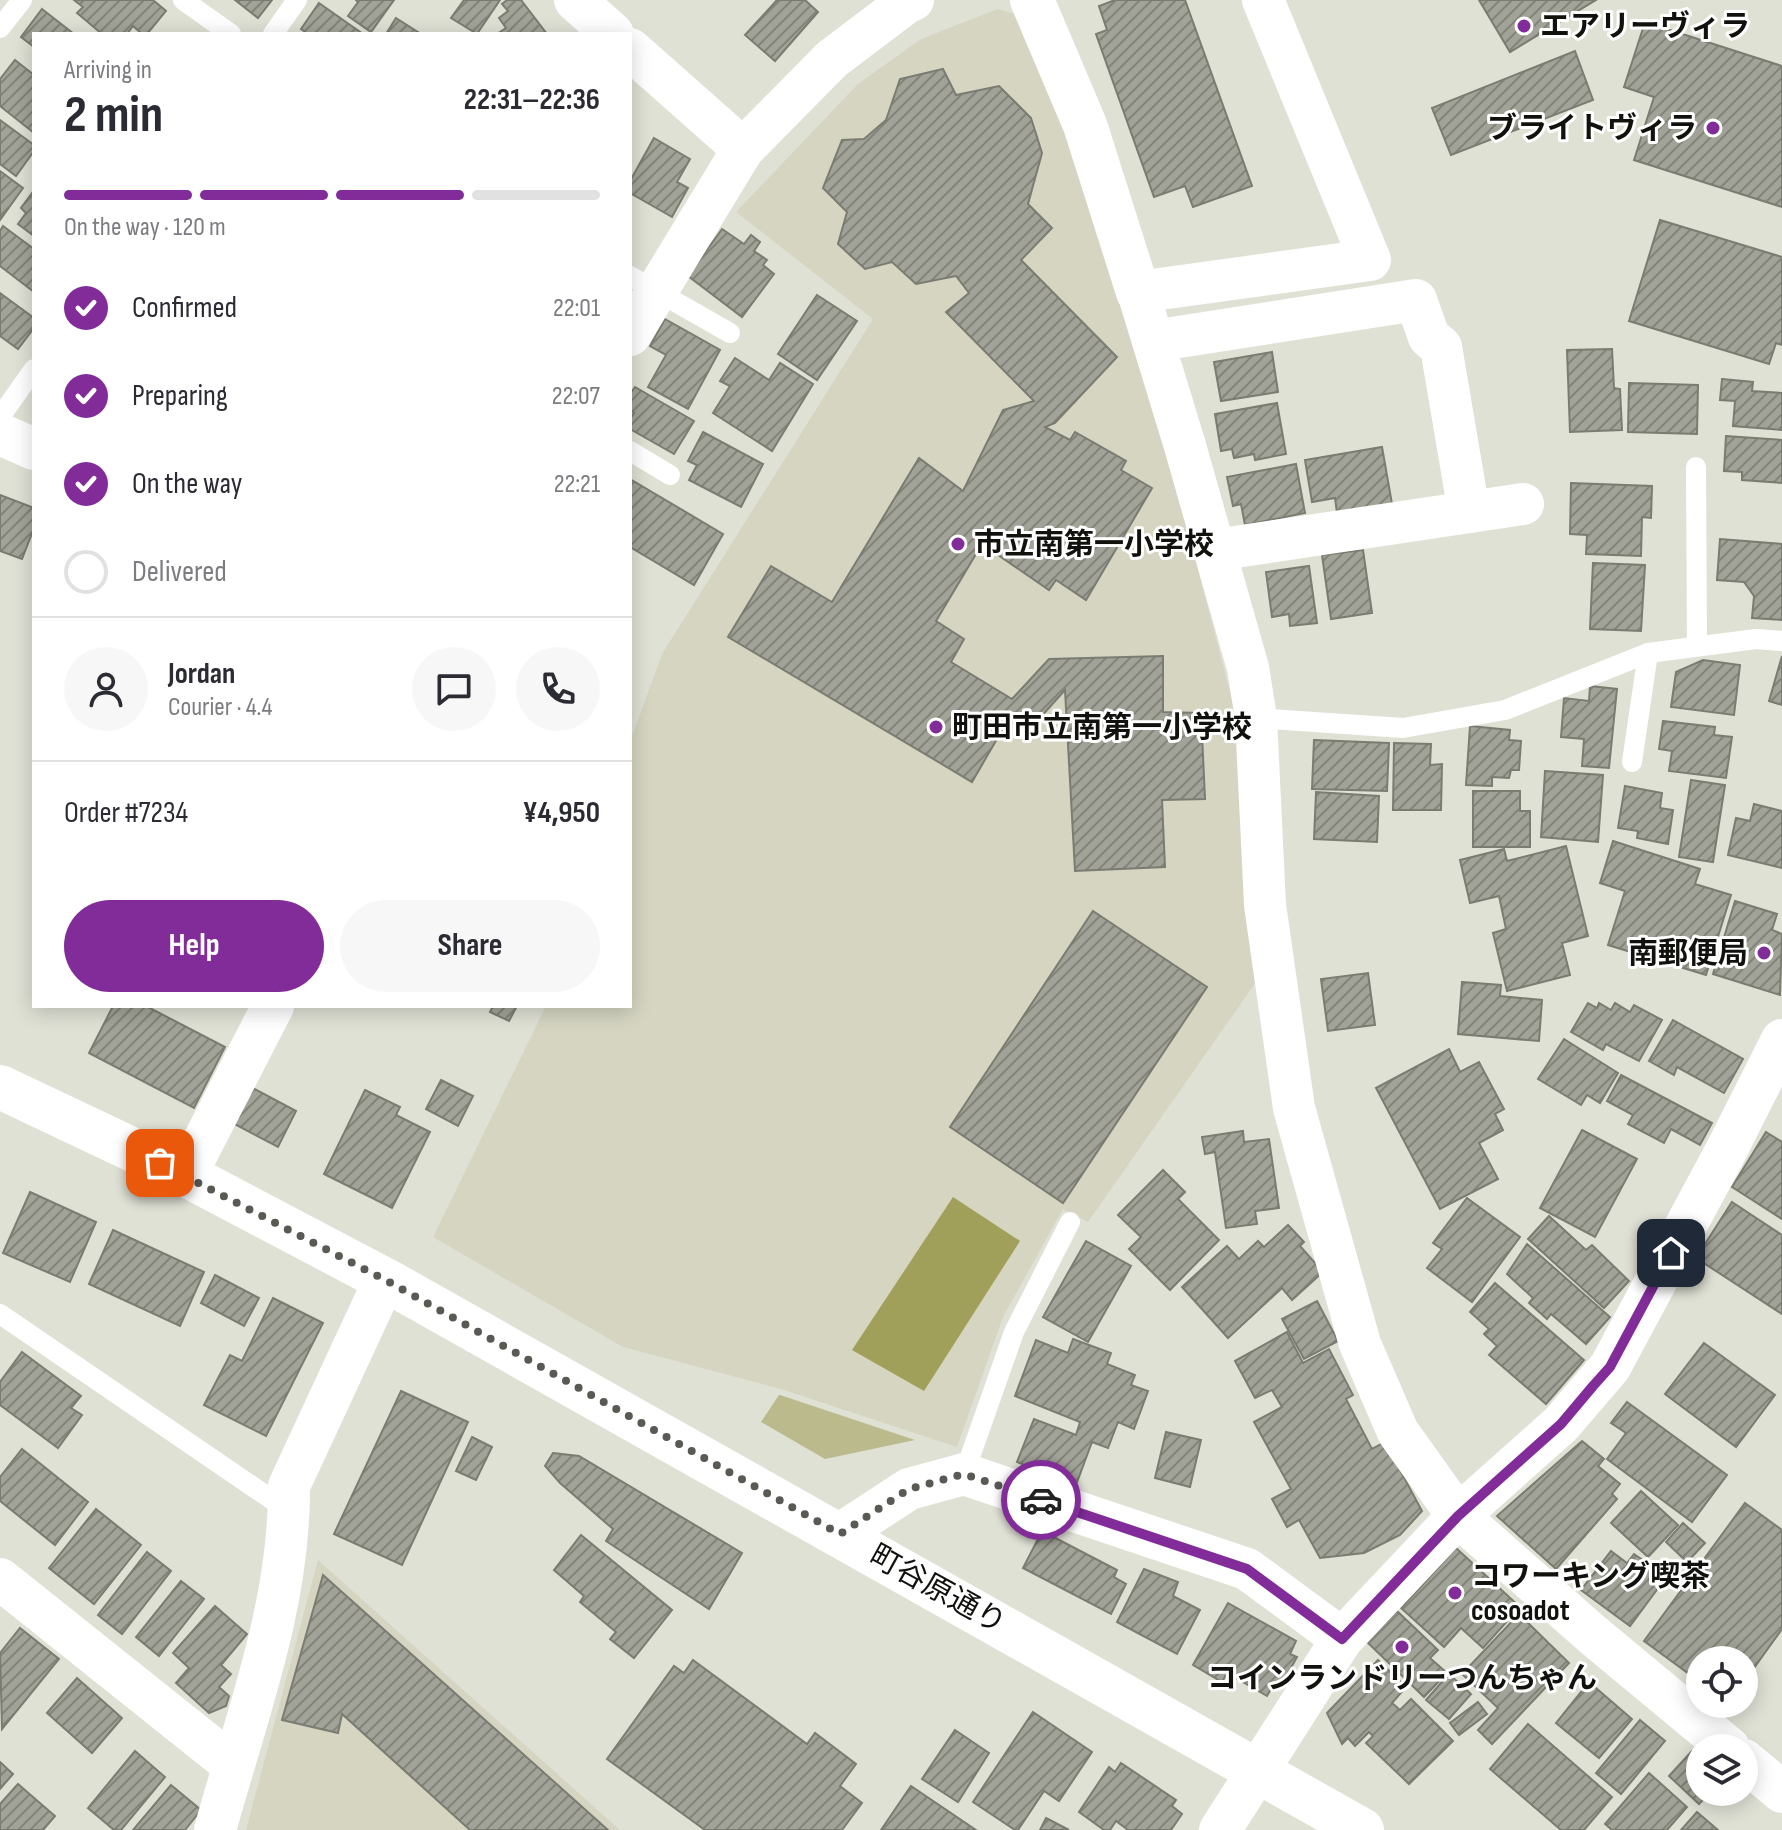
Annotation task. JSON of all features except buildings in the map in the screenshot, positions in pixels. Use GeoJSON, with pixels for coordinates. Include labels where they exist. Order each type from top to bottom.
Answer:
{"type":"FeatureCollection","features":[{"type":"Feature","properties":{"kind":"street"},"geometry":{"type":"LineString","coordinates":[[575,0],[611,32]]}},
{"type":"Feature","properties":{"kind":"street"},"geometry":{"type":"LineString","coordinates":[[632,327],[643,283],[743,149],[832,59],[913,0]]}},
{"type":"Feature","properties":{"kind":"street"},"geometry":{"type":"LineString","coordinates":[[1032,0],[1085,125],[1153,341],[1248,668],[1256,718],[1265,905],[1294,1108],[1360,1344],[1398,1432],[1458,1516],[1593,1635],[1712,1734]]}},
{"type":"Feature","properties":{"kind":"street"},"geometry":{"type":"LineString","coordinates":[[1138,292],[1370,260],[1263,0]]}},
{"type":"Feature","properties":{"kind":"street"},"geometry":{"type":"LineString","coordinates":[[632,51],[743,149]]}},
{"type":"Feature","properties":{"kind":"street"},"geometry":{"type":"LineString","coordinates":[[1153,341],[1416,300],[1429,337],[1441,347],[1469,512]]}},
{"type":"Feature","properties":{"kind":"street"},"geometry":{"type":"LineString","coordinates":[[0,434],[32,448]]}},
{"type":"Feature","properties":{"kind":"street"},"geometry":{"type":"LineString","coordinates":[[1215,550],[1523,504]]}},
{"type":"Feature","properties":{"kind":"street"},"geometry":{"type":"LineString","coordinates":[[186,1175],[272,1008]]}},
{"type":"Feature","properties":{"kind":"street"},"geometry":{"type":"LineString","coordinates":[[1220,1830],[1342,1639],[1458,1516],[1561,1424],[1610,1367],[1782,1040]]}},
{"type":"Feature","properties":{"kind":"street","name":"町谷原通り"},"geometry":{"type":"LineString","coordinates":[[0,1087],[186,1175],[385,1279],[1362,1830]]}},
{"type":"Feature","properties":{"kind":"street"},"geometry":{"type":"LineString","coordinates":[[215,1830],[271,1642],[290,1512],[289,1486],[385,1279]]}},
{"type":"Feature","properties":{"kind":"street"},"geometry":{"type":"LineString","coordinates":[[840,1534],[909,1489],[964,1474],[1247,1569],[1342,1639]]}},
{"type":"Feature","properties":{"kind":"street"},"geometry":{"type":"LineString","coordinates":[[0,1579],[233,1765]]}},
{"type":"Feature","properties":{"kind":"street"},"geometry":{"type":"LineString","coordinates":[[1758,1772],[1782,1792]]}},
{"type":"Feature","properties":{"kind":"lane"},"geometry":{"type":"LineString","coordinates":[[0,28],[22,0]]}},
{"type":"Feature","properties":{"kind":"lane"},"geometry":{"type":"LineString","coordinates":[[183,0],[228,32]]}},
{"type":"Feature","properties":{"kind":"lane"},"geometry":{"type":"LineString","coordinates":[[274,32],[297,0]]}},
{"type":"Feature","properties":{"kind":"lane"},"geometry":{"type":"LineString","coordinates":[[643,283],[730,333]]}},
{"type":"Feature","properties":{"kind":"lane"},"geometry":{"type":"LineString","coordinates":[[0,417],[32,372]]}},
{"type":"Feature","properties":{"kind":"lane"},"geometry":{"type":"LineString","coordinates":[[632,452],[670,475]]}},
{"type":"Feature","properties":{"kind":"lane"},"geometry":{"type":"LineString","coordinates":[[1696,467],[1697,646]]}},
{"type":"Feature","properties":{"kind":"lane"},"geometry":{"type":"LineString","coordinates":[[1256,718],[1403,728],[1505,710],[1648,653],[1756,639],[1782,641]]}},
{"type":"Feature","properties":{"kind":"lane"},"geometry":{"type":"LineString","coordinates":[[1632,762],[1648,653]]}},
{"type":"Feature","properties":{"kind":"lane"},"geometry":{"type":"LineString","coordinates":[[964,1474],[1014,1332],[1070,1222]]}},
{"type":"Feature","properties":{"kind":"lane"},"geometry":{"type":"LineString","coordinates":[[0,1314],[290,1512]]}},
{"type":"Feature","properties":{"kind":"shaded area","name":"町田市立南第一小学校"},"geometry":{"type":"Polygon","coordinates":[[[998,9],[1014,14],[1066,137],[1165,444],[1235,711],[1256,982],[1088,1222],[1063,1209],[1003,1317],[957,1447],[781,1389],[623,1347],[433,1237],[545,1008],[632,1008],[632,736],[662,654],[873,319],[736,212],[858,84],[921,39],[998,9]]]}},
{"type":"Feature","properties":{"kind":"shaded area"},"geometry":{"type":"Polygon","coordinates":[[[953,1197],[1020,1241],[924,1391],[852,1350],[953,1197]]]}},
{"type":"Feature","properties":{"kind":"shaded area"},"geometry":{"type":"Polygon","coordinates":[[[318,1560],[620,1830],[246,1830],[318,1560]]]}},
{"type":"Feature","properties":{"kind":"green space"},"geometry":{"type":"Polygon","coordinates":[[[779,1395],[915,1440],[825,1459],[761,1422],[779,1395]]]}},
{"type":"Feature","properties":{"kind":"way so far"},"geometry":{"type":"LineString","coordinates":[[160,1163],[391,1283],[840,1534],[909,1489],[964,1474],[1041,1500]]}},
{"type":"Feature","properties":{"kind":"place","name":"エアリーヴィラ"},"geometry":{"type":"Point","coordinates":[1524,26]}},
{"type":"Feature","properties":{"kind":"place","name":"ブライトヴィラ"},"geometry":{"type":"Point","coordinates":[1713,128]}},
{"type":"Feature","properties":{"kind":"place","name":"市立南第一小学校"},"geometry":{"type":"Point","coordinates":[958,544]}},
{"type":"Feature","properties":{"kind":"place","name":"町田市立南第一小学校"},"geometry":{"type":"Point","coordinates":[936,727]}},
{"type":"Feature","properties":{"kind":"place","name":"南郵便局"},"geometry":{"type":"Point","coordinates":[1764,953]}},
{"type":"Feature","properties":{"kind":"place","name":"コワーキング喫茶 cosoadot"},"geometry":{"type":"Point","coordinates":[1455,1593]}},
{"type":"Feature","properties":{"kind":"place","name":"コインランドリーつんちゃん"},"geometry":{"type":"Point","coordinates":[1402,1647]}},
{"type":"Feature","properties":{"kind":"route"},"geometry":{"type":"LineString","coordinates":[[1041,1500],[1247,1569],[1342,1639],[1458,1516],[1561,1424],[1610,1367],[1671,1253]]}}]}
